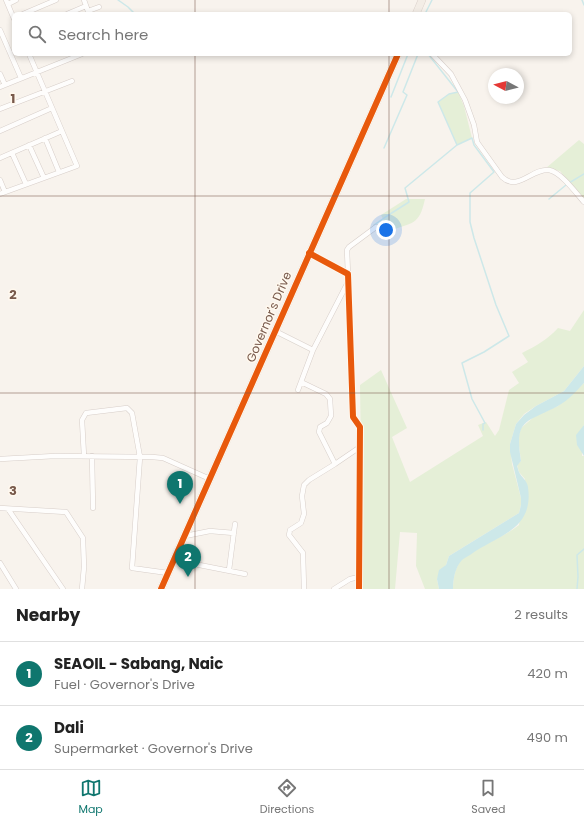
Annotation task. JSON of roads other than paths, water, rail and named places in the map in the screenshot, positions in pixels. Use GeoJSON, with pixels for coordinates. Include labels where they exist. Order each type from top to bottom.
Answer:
{"type":"FeatureCollection","features":[{"type":"Feature","properties":{"kind":"main road"},"geometry":{"type":"LineString","coordinates":[[417,12],[422,0]]}},
{"type":"Feature","properties":{"kind":"main road","name":"Governor's Drive"},"geometry":{"type":"LineString","coordinates":[[161,589],[397,56]]}},
{"type":"Feature","properties":{"kind":"street"},"geometry":{"type":"LineString","coordinates":[[12,13],[7,2],[16,0]]}},
{"type":"Feature","properties":{"kind":"street"},"geometry":{"type":"LineString","coordinates":[[28,12],[56,0]]}},
{"type":"Feature","properties":{"kind":"street"},"geometry":{"type":"LineString","coordinates":[[84,0],[88,10]]}},
{"type":"Feature","properties":{"kind":"street"},"geometry":{"type":"LineString","coordinates":[[78,12],[99,7]]}},
{"type":"Feature","properties":{"kind":"street"},"geometry":{"type":"LineString","coordinates":[[0,30],[21,78]]}},
{"type":"Feature","properties":{"kind":"street"},"geometry":{"type":"LineString","coordinates":[[0,180],[2,193],[77,166],[30,56]]}},
{"type":"Feature","properties":{"kind":"street"},"geometry":{"type":"LineString","coordinates":[[0,87],[77,56]]}},
{"type":"Feature","properties":{"kind":"street"},"geometry":{"type":"LineString","coordinates":[[434,56],[451,74],[465,100],[474,125],[477,142],[502,178],[506,181],[517,182],[540,171],[549,170],[558,174],[584,202]]}},
{"type":"Feature","properties":{"kind":"street"},"geometry":{"type":"LineString","coordinates":[[0,74],[5,85]]}},
{"type":"Feature","properties":{"kind":"street"},"geometry":{"type":"LineString","coordinates":[[0,109],[45,90],[72,81]]}},
{"type":"Feature","properties":{"kind":"street"},"geometry":{"type":"LineString","coordinates":[[0,131],[52,108]]}},
{"type":"Feature","properties":{"kind":"street"},"geometry":{"type":"LineString","coordinates":[[0,158],[62,131]]}},
{"type":"Feature","properties":{"kind":"street"},"geometry":{"type":"LineString","coordinates":[[45,138],[59,172]]}},
{"type":"Feature","properties":{"kind":"street"},"geometry":{"type":"LineString","coordinates":[[29,145],[44,178]]}},
{"type":"Feature","properties":{"kind":"street"},"geometry":{"type":"LineString","coordinates":[[12,153],[26,184]]}},
{"type":"Feature","properties":{"kind":"street"},"geometry":{"type":"LineString","coordinates":[[359,589],[360,427],[353,417],[347,250],[376,227]]}},
{"type":"Feature","properties":{"kind":"street"},"geometry":{"type":"LineString","coordinates":[[309,253],[348,274]]}},
{"type":"Feature","properties":{"kind":"street"},"geometry":{"type":"LineString","coordinates":[[298,390],[313,350],[348,280]]}},
{"type":"Feature","properties":{"kind":"street"},"geometry":{"type":"LineString","coordinates":[[275,331],[313,350]]}},
{"type":"Feature","properties":{"kind":"street"},"geometry":{"type":"LineString","coordinates":[[301,382],[326,394],[330,399],[331,416],[327,422],[320,427],[319,432],[335,464]]}},
{"type":"Feature","properties":{"kind":"street"},"geometry":{"type":"LineString","coordinates":[[84,456],[82,420],[86,413],[126,408],[132,413],[140,457],[132,568],[168,573]]}},
{"type":"Feature","properties":{"kind":"street"},"geometry":{"type":"LineString","coordinates":[[304,589],[303,553],[289,535],[290,530],[301,523],[304,514],[302,496],[304,486],[309,480],[360,448]]}},
{"type":"Feature","properties":{"kind":"street"},"geometry":{"type":"LineString","coordinates":[[0,459],[84,456],[163,458],[210,479]]}},
{"type":"Feature","properties":{"kind":"street"},"geometry":{"type":"LineString","coordinates":[[92,456],[93,508]]}},
{"type":"Feature","properties":{"kind":"street"},"geometry":{"type":"LineString","coordinates":[[0,508],[66,512],[83,538],[84,550],[82,589]]}},
{"type":"Feature","properties":{"kind":"street"},"geometry":{"type":"LineString","coordinates":[[8,509],[63,589]]}},
{"type":"Feature","properties":{"kind":"street"},"geometry":{"type":"LineString","coordinates":[[229,570],[235,524]]}},
{"type":"Feature","properties":{"kind":"street"},"geometry":{"type":"LineString","coordinates":[[185,536],[210,531],[234,533]]}},
{"type":"Feature","properties":{"kind":"street"},"geometry":{"type":"LineString","coordinates":[[174,560],[245,574]]}},
{"type":"Feature","properties":{"kind":"street"},"geometry":{"type":"LineString","coordinates":[[0,562],[16,589]]}},
{"type":"Feature","properties":{"kind":"street"},"geometry":{"type":"LineString","coordinates":[[334,589],[350,579],[359,577]]}},
{"type":"Feature","properties":{"kind":"water"},"geometry":{"type":"Polygon","coordinates":[[[584,366],[584,383],[569,398],[562,404],[530,420],[521,429],[519,447],[521,461],[517,466],[528,487],[528,502],[525,513],[519,523],[502,536],[462,560],[456,570],[453,589],[439,589],[437,579],[439,570],[446,565],[449,556],[519,513],[521,498],[510,452],[510,444],[516,424],[524,415],[536,406],[564,391],[584,366]]]}},
{"type":"Feature","properties":{"kind":"water"},"geometry":{"type":"Polygon","coordinates":[[[584,425],[584,456],[577,445],[576,435],[584,425]]]}},
{"type":"Feature","properties":{"kind":"waterway"},"geometry":{"type":"LineString","coordinates":[[118,0],[133,12]]}},
{"type":"Feature","properties":{"kind":"waterway"},"geometry":{"type":"LineString","coordinates":[[426,12],[432,0]]}},
{"type":"Feature","properties":{"kind":"waterway"},"geometry":{"type":"LineString","coordinates":[[582,0],[584,5]]}},
{"type":"Feature","properties":{"kind":"waterway"},"geometry":{"type":"LineString","coordinates":[[391,97],[407,56]]}},
{"type":"Feature","properties":{"kind":"waterway"},"geometry":{"type":"LineString","coordinates":[[384,148],[407,95],[403,92],[417,56]]}},
{"type":"Feature","properties":{"kind":"waterway"},"geometry":{"type":"LineString","coordinates":[[430,56],[458,92],[449,94],[438,102],[457,145]]}},
{"type":"Feature","properties":{"kind":"waterway"},"geometry":{"type":"LineString","coordinates":[[374,225],[409,202],[405,188],[457,145],[472,138],[474,145],[494,172],[470,193],[470,222],[496,305],[509,336],[484,352],[462,363],[472,399],[485,423],[483,424],[483,430]]}},
{"type":"Feature","properties":{"kind":"waterway"},"geometry":{"type":"LineString","coordinates":[[569,183],[584,174]]}},
{"type":"Feature","properties":{"kind":"waterway"},"geometry":{"type":"LineString","coordinates":[[549,199],[566,185]]}},
{"type":"Feature","properties":{"kind":"waterway"},"geometry":{"type":"LineString","coordinates":[[577,589],[577,555],[584,549]]}},
{"type":"Feature","properties":{"kind":"place","name":"SEAOIL - Sabang, Naic"},"geometry":{"type":"Point","coordinates":[180,504]}},
{"type":"Feature","properties":{"kind":"place","name":"Dali"},"geometry":{"type":"Point","coordinates":[188,577]}}]}
